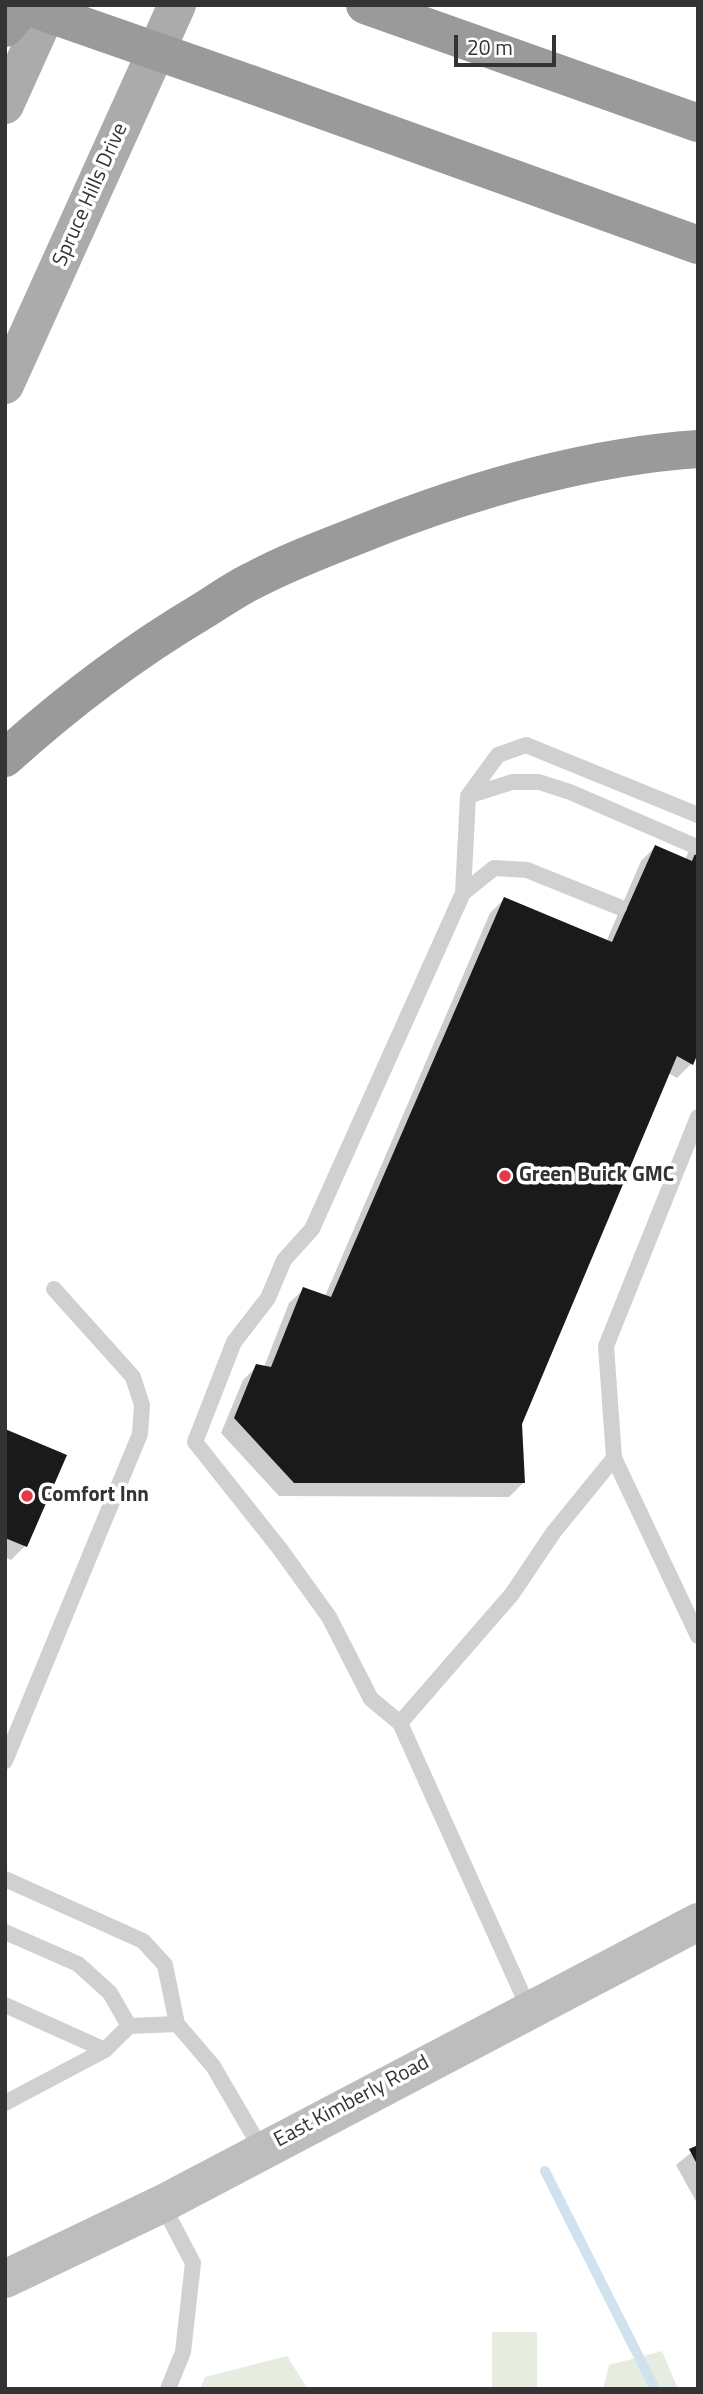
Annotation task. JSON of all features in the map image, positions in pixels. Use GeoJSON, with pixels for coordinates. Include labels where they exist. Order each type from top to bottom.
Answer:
{"type":"FeatureCollection","features":[{"type":"Feature","properties":{"kind":"highway"},"geometry":{"type":"LineString","coordinates":[[5,28],[24,5],[58,13],[698,246]]}},
{"type":"Feature","properties":{"kind":"highway"},"geometry":{"type":"LineString","coordinates":[[365,5],[698,123]]}},
{"type":"Feature","properties":{"kind":"highway"},"geometry":{"type":"LineString","coordinates":[[5,11],[58,13]]}},
{"type":"Feature","properties":{"kind":"highway"},"geometry":{"type":"LineString","coordinates":[[5,758],[46,721],[113,669],[178,625],[253,580],[302,558],[474,492],[598,461],[698,449]]}},
{"type":"Feature","properties":{"kind":"main road","name":"Spruce Hills Drive"},"geometry":{"type":"LineString","coordinates":[[5,385],[177,5]]}},
{"type":"Feature","properties":{"kind":"main road"},"geometry":{"type":"LineString","coordinates":[[5,105],[58,13]]}},
{"type":"Feature","properties":{"kind":"main road","name":"East Kimberly Road"},"geometry":{"type":"LineString","coordinates":[[5,2279],[162,2204],[698,1922]]}},
{"type":"Feature","properties":{"kind":"lane"},"geometry":{"type":"LineString","coordinates":[[529,2009],[400,1723],[371,1699],[329,1617],[285,1556],[195,1442],[234,1342],[268,1298],[284,1260],[312,1229],[463,893],[468,796],[498,755],[526,745],[698,815]]}},
{"type":"Feature","properties":{"kind":"lane"},"geometry":{"type":"LineString","coordinates":[[468,796],[512,782],[539,782],[570,792],[697,847]]}},
{"type":"Feature","properties":{"kind":"lane"},"geometry":{"type":"LineString","coordinates":[[463,893],[494,868],[527,870],[619,907]]}},
{"type":"Feature","properties":{"kind":"lane"},"geometry":{"type":"LineString","coordinates":[[698,1117],[606,1346],[614,1458],[698,1636]]}},
{"type":"Feature","properties":{"kind":"lane"},"geometry":{"type":"LineString","coordinates":[[5,1761],[141,1434],[142,1405],[133,1377],[54,1289]]}},
{"type":"Feature","properties":{"kind":"lane"},"geometry":{"type":"LineString","coordinates":[[400,1723],[512,1594],[554,1534],[614,1458]]}},
{"type":"Feature","properties":{"kind":"lane"},"geometry":{"type":"LineString","coordinates":[[5,1879],[143,1941],[165,1965],[177,2024],[213,2066],[262,2150]]}},
{"type":"Feature","properties":{"kind":"lane"},"geometry":{"type":"LineString","coordinates":[[5,1932],[78,1964],[110,1993],[129,2026]]}},
{"type":"Feature","properties":{"kind":"lane"},"geometry":{"type":"LineString","coordinates":[[5,2005],[105,2050]]}},
{"type":"Feature","properties":{"kind":"lane"},"geometry":{"type":"LineString","coordinates":[[5,2103],[105,2050],[129,2026],[177,2024]]}},
{"type":"Feature","properties":{"kind":"lane"},"geometry":{"type":"LineString","coordinates":[[162,2204],[193,2263],[183,2352],[168,2389]]}},
{"type":"Feature","properties":{"kind":"shaded area"},"geometry":{"type":"Polygon","coordinates":[[[492,2332],[537,2332],[537,2389],[492,2389],[492,2332]]]}},
{"type":"Feature","properties":{"kind":"shaded area"},"geometry":{"type":"Polygon","coordinates":[[[662,2351],[678,2389],[603,2389],[609,2365],[662,2351]]]}},
{"type":"Feature","properties":{"kind":"shaded area"},"geometry":{"type":"Polygon","coordinates":[[[287,2356],[308,2389],[200,2389],[205,2377],[287,2356]]]}},
{"type":"Feature","properties":{"kind":"building","name":"Green Buick GMC"},"geometry":{"type":"Polygon","coordinates":[[[655,845],[692,861],[698,846],[698,1053],[693,1065],[677,1056],[522,1424],[525,1483],[294,1483],[234,1418],[256,1364],[271,1367],[303,1287],[331,1297],[504,897],[612,942],[655,845]]]}},
{"type":"Feature","properties":{"kind":"building","name":"Comfort Inn"},"geometry":{"type":"Polygon","coordinates":[[[5,1429],[67,1455],[27,1547],[5,1538],[5,1429]]]}},
{"type":"Feature","properties":{"kind":"building"},"geometry":{"type":"Polygon","coordinates":[[[698,2145],[698,2166],[689,2149],[698,2145]]]}},
{"type":"Feature","properties":{"kind":"waterway"},"geometry":{"type":"LineString","coordinates":[[545,2171],[655,2389]]}},
{"type":"Feature","properties":{"kind":"place","name":"Green Buick GMC"},"geometry":{"type":"Point","coordinates":[505,1176]}},
{"type":"Feature","properties":{"kind":"place","name":"Comfort Inn"},"geometry":{"type":"Point","coordinates":[27,1496]}}]}
